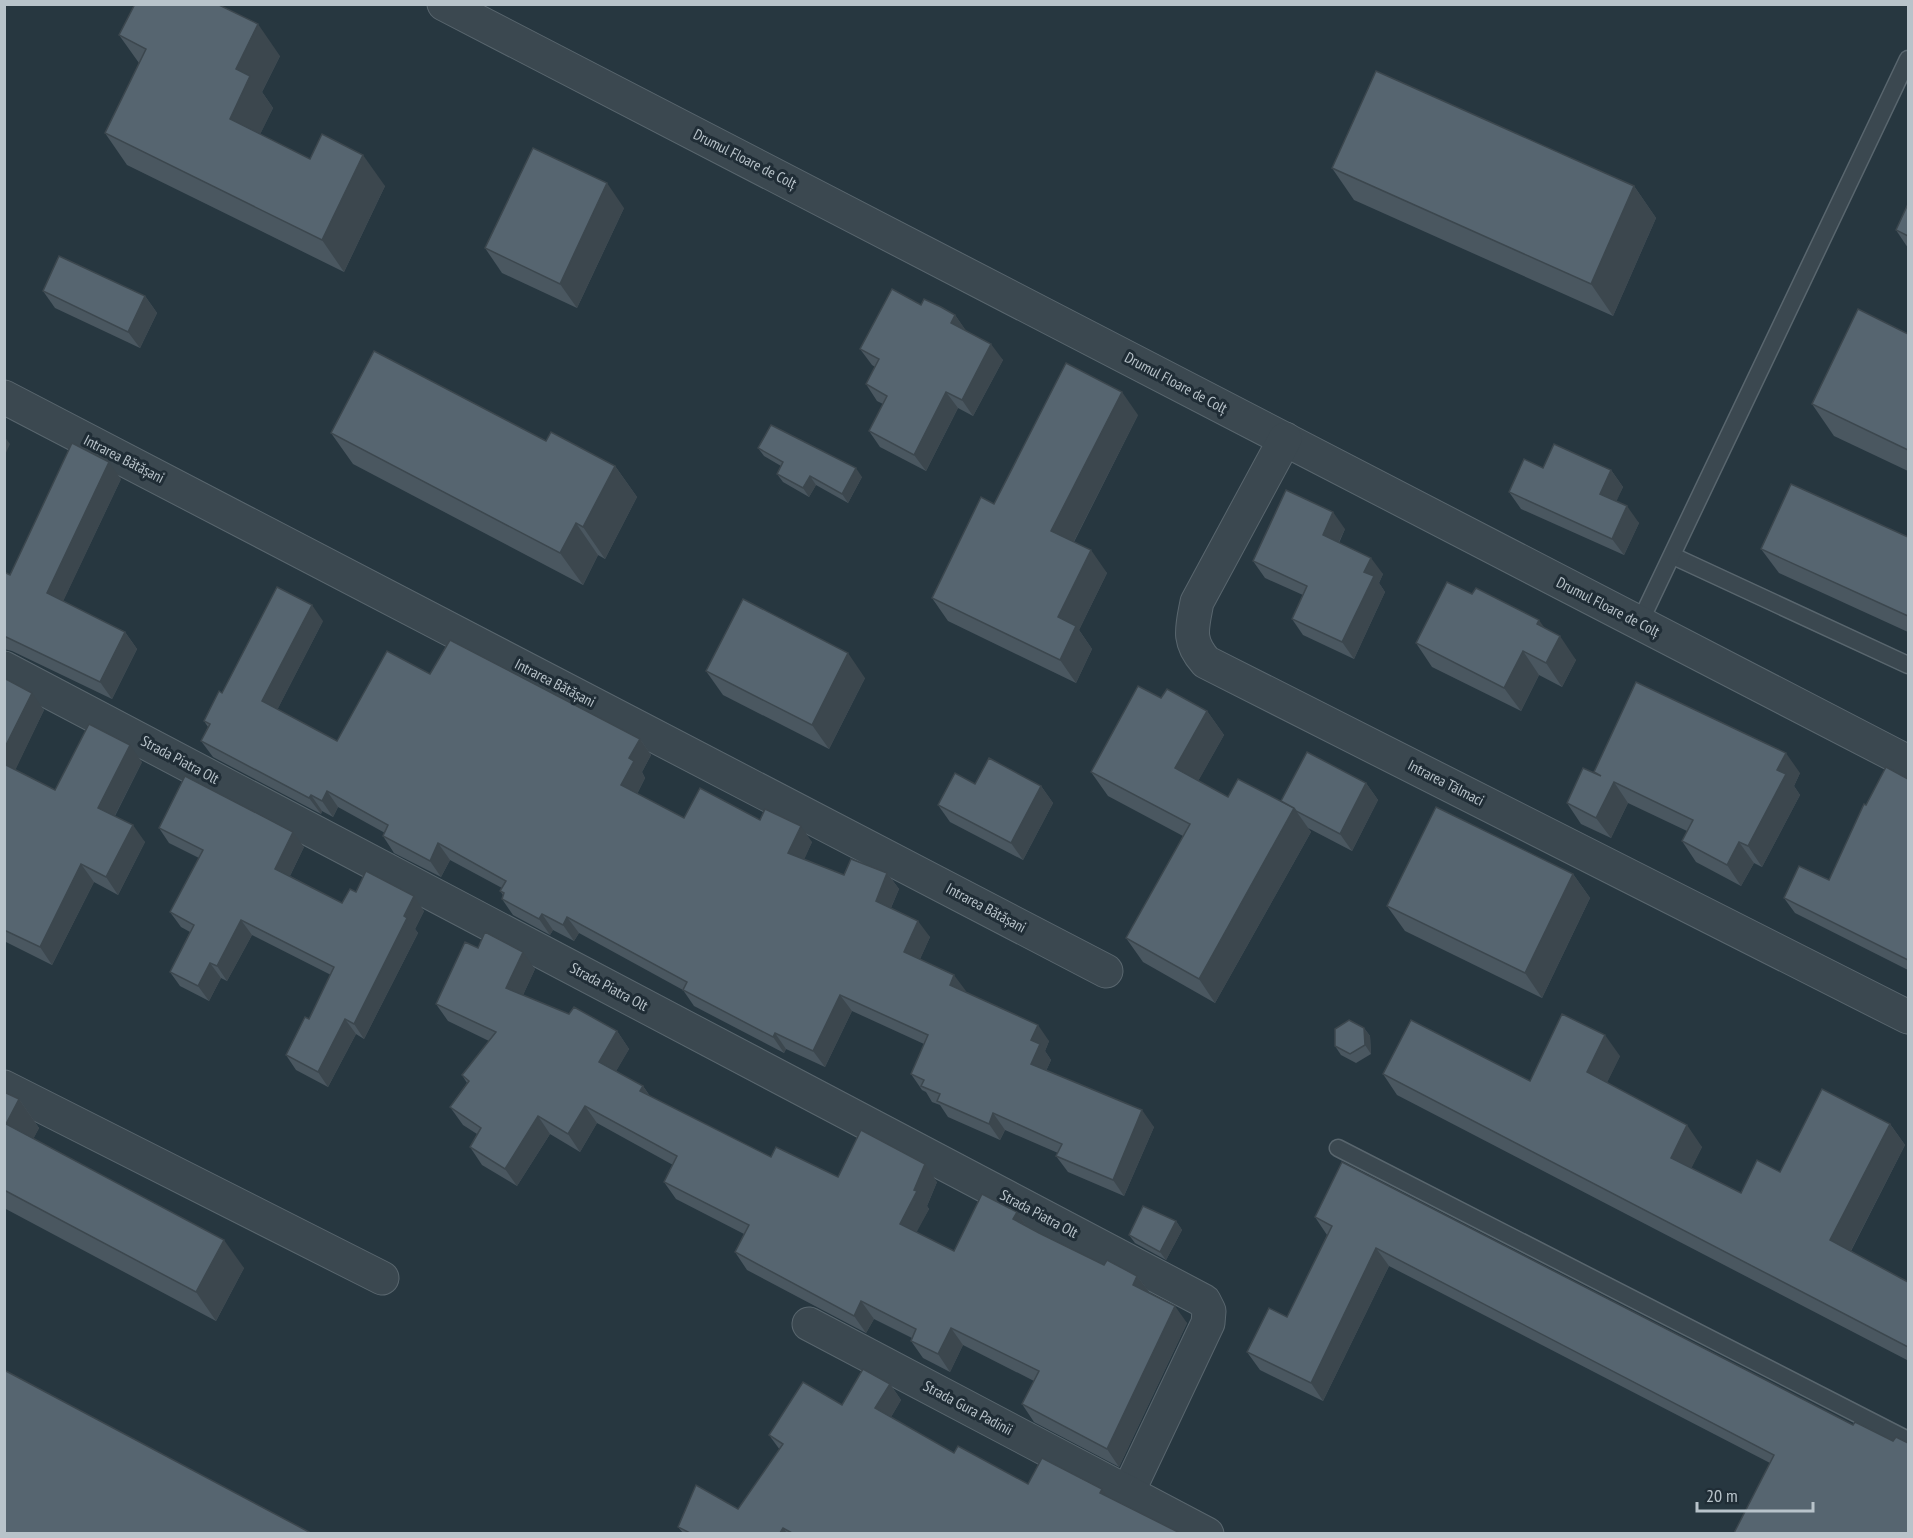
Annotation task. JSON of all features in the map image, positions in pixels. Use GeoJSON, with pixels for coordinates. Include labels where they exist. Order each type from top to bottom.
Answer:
{"type":"FeatureCollection","features":[{"type":"Feature","properties":{"kind":"street","name":"Drumul Floare de Colț"},"geometry":{"type":"LineString","coordinates":[[444,4],[1908,762]]}},
{"type":"Feature","properties":{"kind":"street","name":"Intrarea Bătășani"},"geometry":{"type":"LineString","coordinates":[[4,397],[1106,971]]}},
{"type":"Feature","properties":{"kind":"street","name":"Intrarea Tălmaci"},"geometry":{"type":"LineString","coordinates":[[1285,439],[1197,602],[1192,627],[1194,648],[1206,662],[1908,1017]]}},
{"type":"Feature","properties":{"kind":"street","name":"Strada Piatra Olt"},"geometry":{"type":"LineString","coordinates":[[4,668],[1204,1301],[1209,1311],[1209,1323],[1128,1492]]}},
{"type":"Feature","properties":{"kind":"street"},"geometry":{"type":"LineString","coordinates":[[4,1087],[382,1278]]}},
{"type":"Feature","properties":{"kind":"street","name":"Strada Gura Padinii"},"geometry":{"type":"LineString","coordinates":[[809,1324],[1207,1533]]}},
{"type":"Feature","properties":{"kind":"lane"},"geometry":{"type":"LineString","coordinates":[[1639,624],[1908,59]]}},
{"type":"Feature","properties":{"kind":"lane"},"geometry":{"type":"LineString","coordinates":[[1673,556],[1908,665]]}},
{"type":"Feature","properties":{"kind":"lane"},"geometry":{"type":"LineString","coordinates":[[1338,1148],[1908,1440]]}},
{"type":"Feature","properties":{"kind":"building"},"geometry":{"type":"Polygon","coordinates":[[[135,4],[217,4],[258,24],[236,69],[250,76],[230,119],[310,159],[322,134],[363,155],[322,240],[105,133],[146,49],[119,35],[135,4]]]}},
{"type":"Feature","properties":{"kind":"building"},"geometry":{"type":"Polygon","coordinates":[[[1376,71],[1634,186],[1591,284],[1332,168],[1376,71]]]}},
{"type":"Feature","properties":{"kind":"building"},"geometry":{"type":"Polygon","coordinates":[[[533,148],[607,183],[560,284],[485,248],[533,148]]]}},
{"type":"Feature","properties":{"kind":"building"},"geometry":{"type":"Polygon","coordinates":[[[1908,204],[1908,236],[1896,230],[1908,204]]]}},
{"type":"Feature","properties":{"kind":"building"},"geometry":{"type":"Polygon","coordinates":[[[59,256],[145,296],[128,332],[43,291],[59,256]]]}},
{"type":"Feature","properties":{"kind":"building"},"geometry":{"type":"Polygon","coordinates":[[[892,289],[921,305],[924,299],[941,307],[955,315],[951,323],[991,344],[962,400],[946,392],[914,455],[869,431],[887,396],[866,384],[879,359],[860,349],[892,289]]]}},
{"type":"Feature","properties":{"kind":"building"},"geometry":{"type":"Polygon","coordinates":[[[1858,309],[1908,334],[1908,450],[1812,404],[1858,309]]]}},
{"type":"Feature","properties":{"kind":"building"},"geometry":{"type":"Polygon","coordinates":[[[374,351],[546,441],[551,432],[615,466],[583,527],[576,523],[560,553],[331,433],[374,351]]]}},
{"type":"Feature","properties":{"kind":"building"},"geometry":{"type":"Polygon","coordinates":[[[1066,363],[1122,392],[1051,531],[1091,550],[1058,617],[1076,626],[1060,660],[932,598],[981,497],[994,504],[1066,363]]]}},
{"type":"Feature","properties":{"kind":"building"},"geometry":{"type":"Polygon","coordinates":[[[771,425],[856,468],[842,494],[810,476],[803,488],[777,474],[783,462],[758,448],[771,425]]]}},
{"type":"Feature","properties":{"kind":"building"},"geometry":{"type":"Polygon","coordinates":[[[72,443],[109,462],[47,593],[125,632],[100,682],[4,636],[4,572],[10,575],[72,443]]]}},
{"type":"Feature","properties":{"kind":"building"},"geometry":{"type":"Polygon","coordinates":[[[1554,444],[1611,470],[1600,494],[1627,506],[1612,539],[1509,492],[1524,459],[1543,468],[1554,444]]]}},
{"type":"Feature","properties":{"kind":"building"},"geometry":{"type":"Polygon","coordinates":[[[1791,484],[1908,537],[1908,616],[1761,549],[1791,484]]]}},
{"type":"Feature","properties":{"kind":"building"},"geometry":{"type":"Polygon","coordinates":[[[1286,490],[1333,512],[1323,535],[1371,558],[1364,572],[1374,576],[1342,642],[1292,619],[1307,586],[1253,561],[1286,490]]]}},
{"type":"Feature","properties":{"kind":"building"},"geometry":{"type":"Polygon","coordinates":[[[1447,582],[1472,594],[1476,588],[1539,620],[1537,624],[1560,636],[1546,663],[1523,651],[1504,688],[1416,643],[1447,582]]]}},
{"type":"Feature","properties":{"kind":"building"},"geometry":{"type":"Polygon","coordinates":[[[277,587],[312,605],[262,701],[337,741],[387,651],[430,674],[450,640],[640,739],[629,758],[634,761],[621,785],[684,818],[700,788],[760,820],[765,809],[801,826],[788,853],[844,875],[851,859],[887,873],[876,901],[918,921],[904,952],[954,975],[950,985],[1038,1025],[1031,1040],[1040,1044],[1031,1064],[1142,1110],[1113,1180],[1056,1156],[1062,1144],[993,1113],[989,1124],[937,1101],[940,1094],[921,1086],[924,1080],[911,1074],[928,1035],[840,995],[813,1051],[775,1033],[773,1037],[683,990],[687,982],[567,917],[563,925],[542,914],[539,919],[502,899],[504,893],[500,891],[506,881],[438,843],[430,861],[383,836],[388,825],[327,791],[322,801],[311,795],[309,798],[201,741],[210,724],[204,721],[219,691],[222,693],[277,587]]]}},
{"type":"Feature","properties":{"kind":"building"},"geometry":{"type":"Polygon","coordinates":[[[743,599],[848,653],[812,725],[706,671],[743,599]]]}},
{"type":"Feature","properties":{"kind":"building"},"geometry":{"type":"Polygon","coordinates":[[[4,678],[32,693],[4,749],[4,678]]]}},
{"type":"Feature","properties":{"kind":"building"},"geometry":{"type":"Polygon","coordinates":[[[1636,682],[1786,753],[1777,770],[1786,774],[1748,846],[1739,842],[1727,865],[1682,841],[1693,820],[1614,782],[1596,818],[1567,803],[1583,768],[1601,776],[1594,772],[1636,682]]]}},
{"type":"Feature","properties":{"kind":"building"},"geometry":{"type":"Polygon","coordinates":[[[1138,686],[1161,698],[1167,689],[1207,711],[1175,768],[1228,797],[1238,779],[1294,808],[1199,979],[1126,938],[1190,824],[1091,772],[1138,686]]]}},
{"type":"Feature","properties":{"kind":"building"},"geometry":{"type":"Polygon","coordinates":[[[89,724],[130,745],[98,808],[133,825],[106,877],[81,864],[40,947],[4,930],[4,764],[55,790],[89,724]]]}},
{"type":"Feature","properties":{"kind":"building"},"geometry":{"type":"Polygon","coordinates":[[[1307,752],[1366,783],[1340,834],[1281,801],[1307,752]]]}},
{"type":"Feature","properties":{"kind":"building"},"geometry":{"type":"Polygon","coordinates":[[[989,758],[1041,786],[1011,843],[938,805],[955,773],[975,784],[989,758]]]}},
{"type":"Feature","properties":{"kind":"building"},"geometry":{"type":"Polygon","coordinates":[[[1886,767],[1908,779],[1908,960],[1784,898],[1799,866],[1829,880],[1864,804],[1866,805],[1886,767]]]}},
{"type":"Feature","properties":{"kind":"building"},"geometry":{"type":"Polygon","coordinates":[[[185,776],[293,832],[275,869],[342,903],[350,889],[356,892],[366,871],[414,896],[404,916],[407,918],[354,1024],[345,1019],[318,1072],[286,1055],[305,1017],[309,1019],[334,967],[241,920],[217,966],[210,963],[198,986],[170,972],[194,925],[170,912],[203,850],[159,828],[185,776]]]}},
{"type":"Feature","properties":{"kind":"building"},"geometry":{"type":"Polygon","coordinates":[[[1436,807],[1573,874],[1525,973],[1387,906],[1436,807]]]}},
{"type":"Feature","properties":{"kind":"building"},"geometry":{"type":"Polygon","coordinates":[[[485,932],[523,952],[506,988],[569,1014],[574,1007],[617,1031],[599,1062],[643,1086],[640,1091],[771,1157],[776,1147],[838,1177],[861,1130],[925,1164],[914,1190],[917,1191],[900,1224],[954,1251],[982,1194],[1017,1212],[1013,1219],[1039,1233],[1104,1265],[1107,1260],[1137,1276],[1133,1285],[1175,1306],[1107,1449],[1022,1404],[1039,1371],[951,1328],[938,1354],[911,1341],[916,1329],[861,1301],[854,1316],[735,1252],[749,1225],[664,1182],[677,1156],[585,1106],[568,1134],[538,1116],[505,1169],[470,1147],[481,1128],[450,1107],[469,1081],[462,1075],[496,1032],[436,1004],[465,942],[478,948],[485,932]]]}},
{"type":"Feature","properties":{"kind":"building"},"geometry":{"type":"Polygon","coordinates":[[[1562,1014],[1605,1035],[1587,1072],[1687,1125],[1671,1158],[1741,1193],[1757,1160],[1780,1172],[1822,1089],[1890,1124],[1830,1240],[1908,1282],[1908,1347],[1383,1074],[1411,1020],[1530,1081],[1562,1014]]]}},
{"type":"Feature","properties":{"kind":"building"},"geometry":{"type":"Polygon","coordinates":[[[1349,1020],[1364,1028],[1365,1045],[1350,1054],[1335,1046],[1335,1029],[1349,1020]]]}},
{"type":"Feature","properties":{"kind":"building"},"geometry":{"type":"Polygon","coordinates":[[[4,1092],[19,1099],[6,1124],[224,1240],[196,1292],[4,1190],[4,1092]]]}},
{"type":"Feature","properties":{"kind":"building"},"geometry":{"type":"Polygon","coordinates":[[[1342,1162],[1853,1425],[1855,1422],[1893,1441],[1896,1437],[1908,1443],[1908,1533],[1734,1533],[1774,1455],[1376,1248],[1311,1383],[1247,1352],[1269,1308],[1287,1317],[1332,1226],[1315,1217],[1342,1162]]]}},
{"type":"Feature","properties":{"kind":"building"},"geometry":{"type":"Polygon","coordinates":[[[1143,1206],[1176,1221],[1160,1252],[1129,1235],[1143,1206]]]}},
{"type":"Feature","properties":{"kind":"building"},"geometry":{"type":"Polygon","coordinates":[[[863,1369],[890,1384],[875,1408],[954,1453],[958,1446],[1028,1484],[1042,1458],[1102,1489],[1100,1493],[1180,1533],[792,1533],[783,1528],[780,1533],[690,1533],[678,1527],[696,1485],[738,1509],[783,1444],[769,1435],[803,1382],[842,1405],[863,1369]]]}},
{"type":"Feature","properties":{"kind":"building"},"geometry":{"type":"Polygon","coordinates":[[[4,1370],[309,1532],[4,1533],[4,1370]]]}}]}
